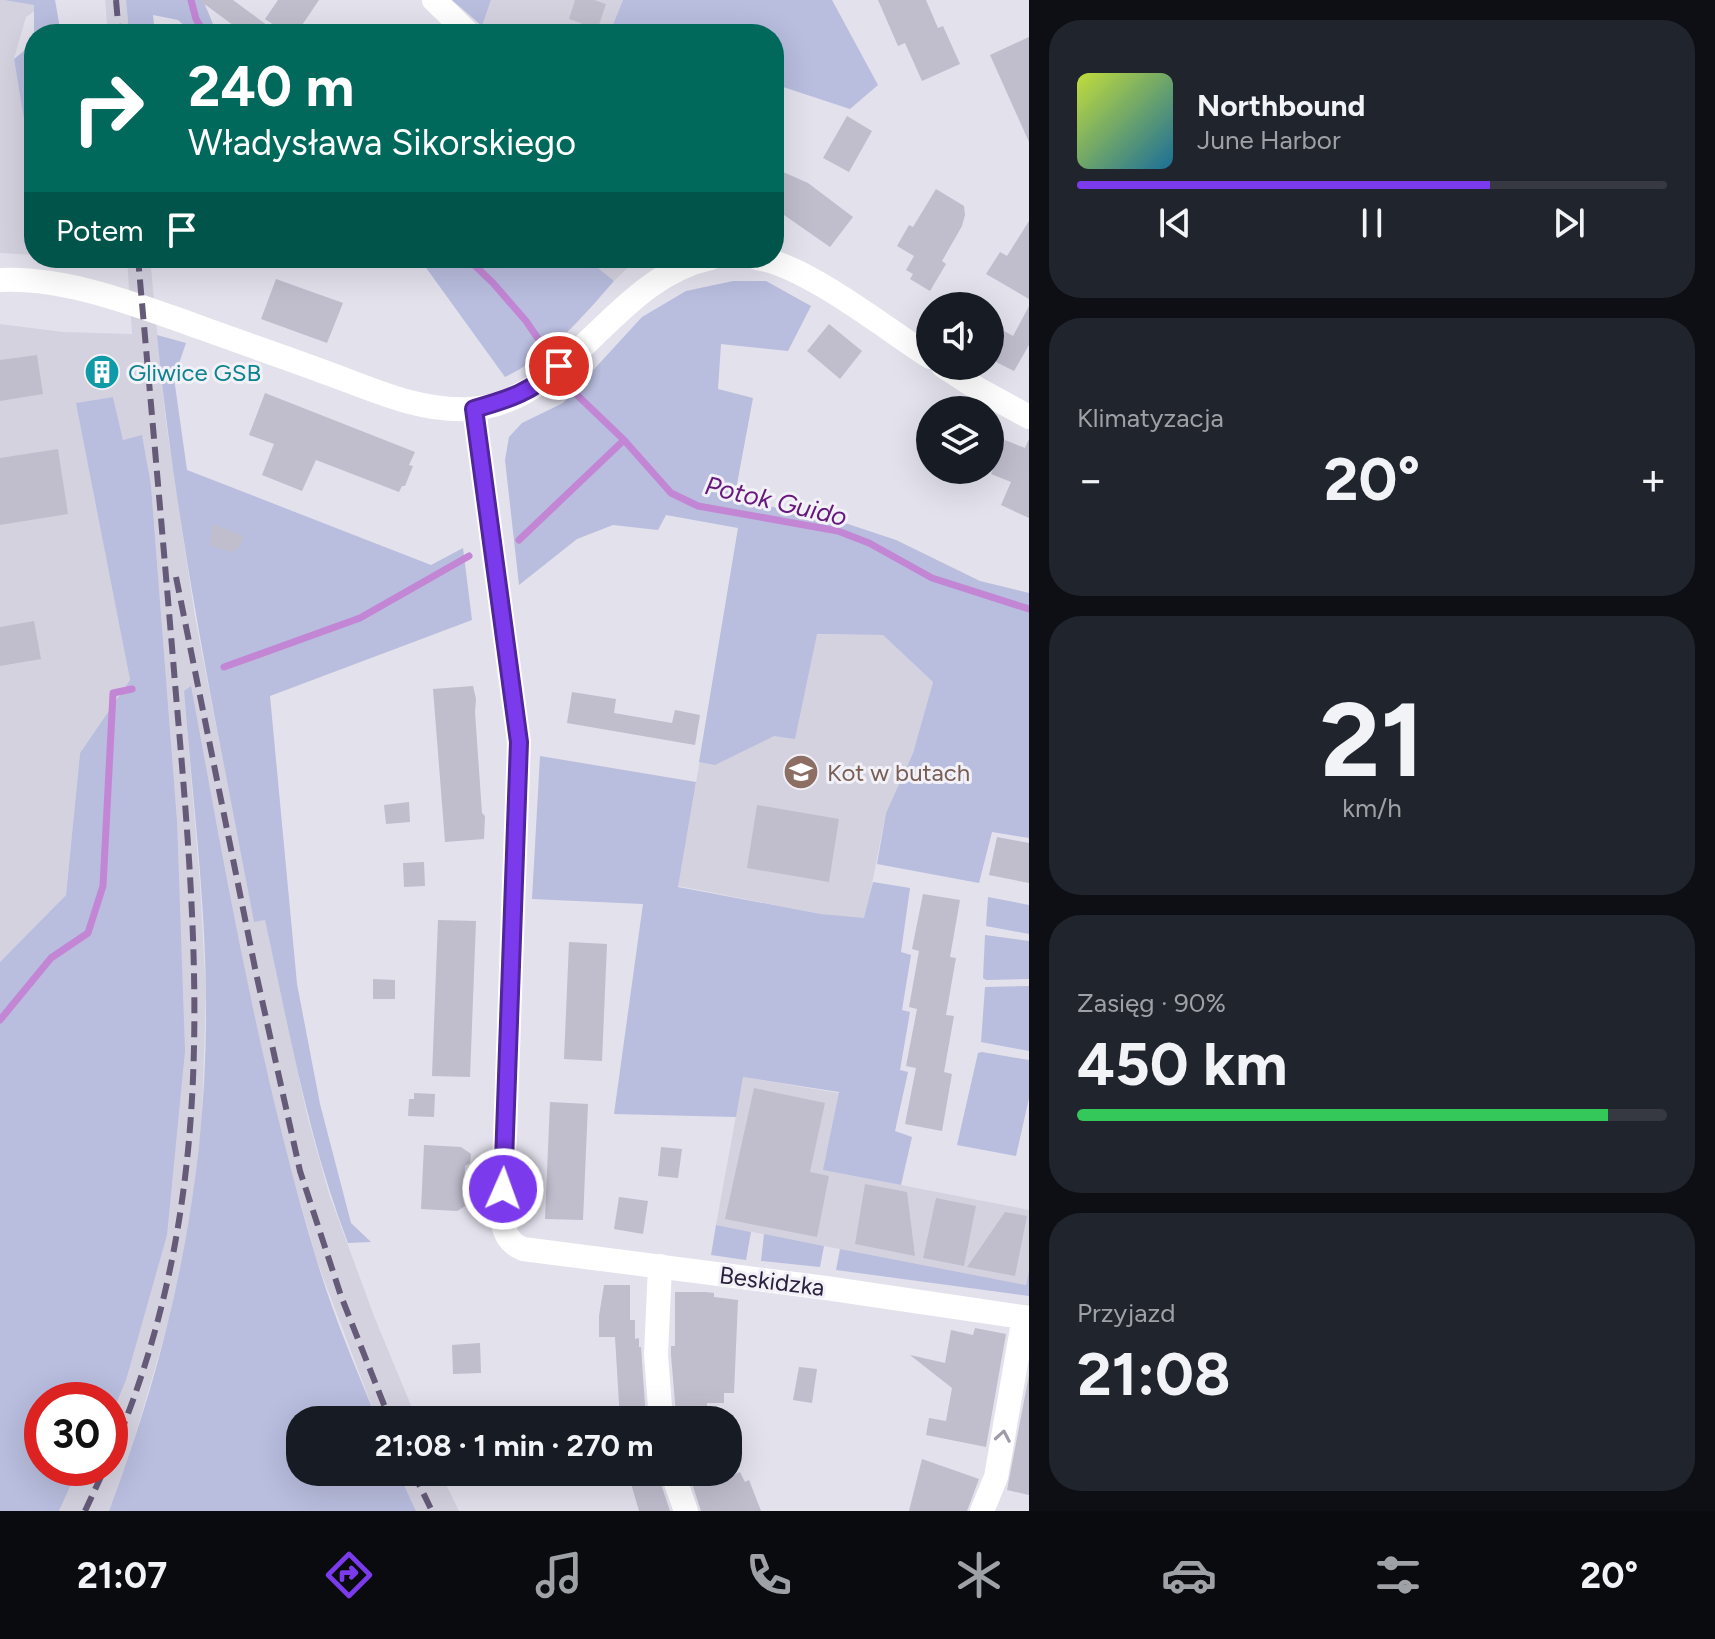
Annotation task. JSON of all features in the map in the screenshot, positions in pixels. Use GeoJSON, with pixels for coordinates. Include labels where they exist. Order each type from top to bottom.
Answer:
{"type":"FeatureCollection","features":[{"type":"Feature","properties":{"kind":"street"},"geometry":{"type":"LineString","coordinates":[[434,0],[459,24]]}},
{"type":"Feature","properties":{"kind":"street"},"geometry":{"type":"LineString","coordinates":[[784,266],[800,272],[916,348]]}},
{"type":"Feature","properties":{"kind":"street"},"geometry":{"type":"LineString","coordinates":[[0,280],[65,286],[143,307],[392,397],[437,410],[474,409],[515,397],[541,383],[634,297],[680,268]]}},
{"type":"Feature","properties":{"kind":"street"},"geometry":{"type":"LineString","coordinates":[[964,380],[1029,417]]}},
{"type":"Feature","properties":{"kind":"street","name":"Beskidzka"},"geometry":{"type":"LineString","coordinates":[[474,409],[519,742],[502,1220],[505,1233],[515,1246],[523,1249],[1026,1317]]}},
{"type":"Feature","properties":{"kind":"street"},"geometry":{"type":"LineString","coordinates":[[660,1266],[656,1355],[660,1406]]}},
{"type":"Feature","properties":{"kind":"street"},"geometry":{"type":"LineString","coordinates":[[982,1511],[996,1477],[1026,1317]]}},
{"type":"Feature","properties":{"kind":"street"},"geometry":{"type":"LineString","coordinates":[[677,1486],[686,1511]]}},
{"type":"Feature","properties":{"kind":"shaded area"},"geometry":{"type":"Polygon","coordinates":[[[0,0],[36,0],[36,10],[26,17],[14,59],[24,120],[24,254],[0,253],[0,0]]]}},
{"type":"Feature","properties":{"kind":"shaded area"},"geometry":{"type":"Polygon","coordinates":[[[5,0],[55,0],[59,24],[34,24],[34,5],[5,0]]]}},
{"type":"Feature","properties":{"kind":"shaded area"},"geometry":{"type":"Polygon","coordinates":[[[105,0],[126,0],[128,24],[107,24],[105,0]]]}},
{"type":"Feature","properties":{"kind":"shaded area"},"geometry":{"type":"Polygon","coordinates":[[[126,0],[203,0],[213,24],[182,24],[178,20],[153,15],[154,24],[128,24],[126,0]]]}},
{"type":"Feature","properties":{"kind":"shaded area"},"geometry":{"type":"Polygon","coordinates":[[[452,0],[491,0],[483,24],[452,0]]]}},
{"type":"Feature","properties":{"kind":"shaded area"},"geometry":{"type":"Polygon","coordinates":[[[491,0],[623,0],[613,24],[483,24],[491,0]]]}},
{"type":"Feature","properties":{"kind":"shaded area"},"geometry":{"type":"Polygon","coordinates":[[[623,0],[832,0],[878,85],[850,109],[784,87],[784,24],[613,24],[623,0]]]}},
{"type":"Feature","properties":{"kind":"shaded area"},"geometry":{"type":"Polygon","coordinates":[[[24,51],[24,120],[14,59],[24,51]]]}},
{"type":"Feature","properties":{"kind":"shaded area"},"geometry":{"type":"Polygon","coordinates":[[[128,268],[151,268],[166,422],[195,617],[254,921],[265,919],[307,1115],[329,1194],[411,1406],[372,1406],[318,1264],[279,1128],[246,977],[190,687],[184,692],[206,994],[202,1118],[192,1209],[174,1303],[128,1459],[128,1382],[125,1382],[177,820],[151,485],[142,436],[123,440],[113,397],[77,403],[130,680],[80,753],[66,895],[0,962],[0,324],[63,332],[132,334],[128,268]]]}},
{"type":"Feature","properties":{"kind":"shaded area"},"geometry":{"type":"Polygon","coordinates":[[[426,268],[598,268],[614,281],[550,348],[505,377],[426,268]]]}},
{"type":"Feature","properties":{"kind":"shaded area"},"geometry":{"type":"Polygon","coordinates":[[[598,268],[628,268],[614,281],[598,268]]]}},
{"type":"Feature","properties":{"kind":"shaded area"},"geometry":{"type":"Polygon","coordinates":[[[733,281],[766,281],[811,306],[788,351],[721,344],[718,389],[753,398],[734,500],[827,517],[896,540],[980,581],[1029,593],[1029,838],[992,832],[979,883],[877,864],[886,813],[913,753],[933,682],[883,635],[817,634],[795,739],[774,736],[715,765],[699,762],[738,528],[666,515],[658,530],[613,525],[577,539],[519,585],[505,460],[509,437],[522,423],[563,403],[642,317],[686,291],[733,281]]]}},
{"type":"Feature","properties":{"kind":"shaded area"},"geometry":{"type":"Polygon","coordinates":[[[157,335],[186,343],[174,378],[187,470],[431,565],[463,548],[472,620],[270,696],[297,984],[320,1104],[351,1223],[371,1242],[348,1243],[310,1124],[265,920],[254,922],[186,556],[157,335]]]}},
{"type":"Feature","properties":{"kind":"shaded area"},"geometry":{"type":"Polygon","coordinates":[[[113,397],[123,440],[142,435],[151,485],[177,820],[185,1051],[167,1235],[126,1380],[24,1382],[24,1486],[70,1486],[59,1511],[0,1511],[0,962],[66,895],[80,753],[130,680],[76,403],[113,397]]]}},
{"type":"Feature","properties":{"kind":"shaded area","name":"Kot w butach"},"geometry":{"type":"Polygon","coordinates":[[[722,633],[883,635],[933,682],[913,753],[886,813],[865,919],[821,914],[678,886],[722,633]]]}},
{"type":"Feature","properties":{"kind":"shaded area"},"geometry":{"type":"Polygon","coordinates":[[[191,686],[246,975],[278,1119],[323,1281],[371,1406],[286,1406],[286,1486],[404,1486],[416,1511],[109,1511],[118,1486],[128,1486],[128,1458],[168,1321],[182,1258],[201,1128],[205,1062],[205,957],[184,691],[191,686]]]}},
{"type":"Feature","properties":{"kind":"shaded area"},"geometry":{"type":"Polygon","coordinates":[[[540,756],[696,782],[678,887],[821,914],[864,918],[873,882],[910,888],[901,952],[911,955],[902,1010],[910,1012],[900,1070],[908,1072],[895,1131],[912,1137],[901,1185],[823,1170],[839,1092],[743,1077],[736,1117],[614,1114],[643,904],[532,899],[540,756]]]}},
{"type":"Feature","properties":{"kind":"shaded area"},"geometry":{"type":"Polygon","coordinates":[[[988,897],[1029,905],[1029,934],[986,926],[988,897]]]}},
{"type":"Feature","properties":{"kind":"shaded area"},"geometry":{"type":"Polygon","coordinates":[[[985,935],[1029,941],[1029,979],[983,978],[985,935]]]}},
{"type":"Feature","properties":{"kind":"shaded area"},"geometry":{"type":"Polygon","coordinates":[[[1029,986],[1029,1051],[981,1042],[985,987],[1029,986]]]}},
{"type":"Feature","properties":{"kind":"shaded area"},"geometry":{"type":"Polygon","coordinates":[[[978,1053],[1029,1060],[1029,1098],[1016,1156],[957,1145],[978,1053]]]}},
{"type":"Feature","properties":{"kind":"shaded area"},"geometry":{"type":"Polygon","coordinates":[[[743,1077],[839,1093],[824,1170],[1029,1210],[1029,1271],[1026,1285],[716,1225],[743,1077]]]}},
{"type":"Feature","properties":{"kind":"shaded area"},"geometry":{"type":"Polygon","coordinates":[[[716,1225],[751,1232],[746,1260],[711,1255],[716,1225]]]}},
{"type":"Feature","properties":{"kind":"shaded area"},"geometry":{"type":"Polygon","coordinates":[[[764,1234],[824,1246],[820,1267],[761,1261],[764,1234]]]}},
{"type":"Feature","properties":{"kind":"shaded area"},"geometry":{"type":"Polygon","coordinates":[[[840,1249],[1026,1285],[1029,1271],[1029,1296],[836,1270],[840,1249]]]}},
{"type":"Feature","properties":{"kind":"shaded area"},"geometry":{"type":"Polygon","coordinates":[[[70,1486],[118,1486],[109,1511],[59,1511],[70,1486]]]}},
{"type":"Feature","properties":{"kind":"shaded area"},"geometry":{"type":"Polygon","coordinates":[[[404,1486],[447,1486],[459,1511],[416,1511],[404,1486]]]}},
{"type":"Feature","properties":{"kind":"building"},"geometry":{"type":"Polygon","coordinates":[[[199,0],[233,0],[265,24],[231,24],[199,0]]]}},
{"type":"Feature","properties":{"kind":"building"},"geometry":{"type":"Polygon","coordinates":[[[278,0],[319,0],[303,24],[272,24],[265,19],[278,0]]]}},
{"type":"Feature","properties":{"kind":"building"},"geometry":{"type":"Polygon","coordinates":[[[575,0],[594,0],[606,4],[599,24],[581,24],[569,19],[575,0]]]}},
{"type":"Feature","properties":{"kind":"building"},"geometry":{"type":"Polygon","coordinates":[[[878,0],[926,0],[938,28],[943,26],[960,64],[922,81],[905,43],[898,46],[878,0]]]}},
{"type":"Feature","properties":{"kind":"building"},"geometry":{"type":"Polygon","coordinates":[[[1029,37],[1029,142],[990,55],[1029,37]]]}},
{"type":"Feature","properties":{"kind":"building"},"geometry":{"type":"Polygon","coordinates":[[[847,116],[872,131],[849,172],[823,158],[847,116]]]}},
{"type":"Feature","properties":{"kind":"building"},"geometry":{"type":"Polygon","coordinates":[[[784,172],[808,183],[853,217],[830,247],[784,215],[784,172]]]}},
{"type":"Feature","properties":{"kind":"building"},"geometry":{"type":"Polygon","coordinates":[[[936,189],[964,206],[965,215],[942,261],[946,264],[930,291],[910,279],[913,274],[906,270],[914,256],[897,246],[909,225],[913,227],[936,189]]]}},
{"type":"Feature","properties":{"kind":"building"},"geometry":{"type":"Polygon","coordinates":[[[1029,221],[1029,299],[986,274],[1000,252],[1007,256],[1029,221]]]}},
{"type":"Feature","properties":{"kind":"building"},"geometry":{"type":"Polygon","coordinates":[[[276,279],[343,303],[327,343],[261,319],[276,279]]]}},
{"type":"Feature","properties":{"kind":"building"},"geometry":{"type":"Polygon","coordinates":[[[1029,306],[1029,345],[1014,371],[1004,366],[1004,331],[1013,336],[1029,306]]]}},
{"type":"Feature","properties":{"kind":"building"},"geometry":{"type":"Polygon","coordinates":[[[829,324],[862,351],[840,379],[807,351],[829,324]]]}},
{"type":"Feature","properties":{"kind":"building"},"geometry":{"type":"Polygon","coordinates":[[[37,355],[43,394],[0,401],[0,360],[37,355]]]}},
{"type":"Feature","properties":{"kind":"building","name":"Gliwice GSB"},"geometry":{"type":"Polygon","coordinates":[[[109,355],[114,386],[95,390],[89,359],[109,355]]]}},
{"type":"Feature","properties":{"kind":"building"},"geometry":{"type":"Polygon","coordinates":[[[265,393],[415,452],[405,486],[399,492],[316,460],[302,491],[262,475],[274,444],[249,435],[265,393]]]}},
{"type":"Feature","properties":{"kind":"building"},"geometry":{"type":"Polygon","coordinates":[[[1029,439],[1029,518],[1001,505],[1011,482],[1004,479],[1005,440],[1025,448],[1029,439]]]}},
{"type":"Feature","properties":{"kind":"building"},"geometry":{"type":"Polygon","coordinates":[[[58,449],[68,514],[0,525],[0,458],[58,449]]]}},
{"type":"Feature","properties":{"kind":"building"},"geometry":{"type":"Polygon","coordinates":[[[213,524],[244,536],[240,547],[232,552],[210,546],[213,524]]]}},
{"type":"Feature","properties":{"kind":"building"},"geometry":{"type":"Polygon","coordinates":[[[34,621],[41,659],[0,666],[0,627],[34,621]]]}},
{"type":"Feature","properties":{"kind":"building"},"geometry":{"type":"Polygon","coordinates":[[[473,686],[482,813],[485,816],[484,839],[445,842],[433,689],[473,686]]]}},
{"type":"Feature","properties":{"kind":"building"},"geometry":{"type":"Polygon","coordinates":[[[572,692],[616,699],[614,713],[672,723],[675,710],[700,715],[695,745],[567,723],[572,692]]]}},
{"type":"Feature","properties":{"kind":"building"},"geometry":{"type":"Polygon","coordinates":[[[409,802],[410,822],[386,824],[384,805],[409,802]]]}},
{"type":"Feature","properties":{"kind":"building"},"geometry":{"type":"Polygon","coordinates":[[[757,805],[839,819],[829,882],[747,868],[757,805]]]}},
{"type":"Feature","properties":{"kind":"building"},"geometry":{"type":"Polygon","coordinates":[[[997,837],[1029,843],[1029,883],[989,875],[997,837]]]}},
{"type":"Feature","properties":{"kind":"building"},"geometry":{"type":"Polygon","coordinates":[[[424,862],[425,886],[404,887],[403,863],[424,862]]]}},
{"type":"Feature","properties":{"kind":"building"},"geometry":{"type":"Polygon","coordinates":[[[923,894],[960,900],[950,957],[956,958],[946,1015],[954,1016],[944,1072],[952,1074],[942,1131],[905,1124],[916,1068],[906,1066],[917,1009],[909,1007],[919,951],[912,949],[923,894]]]}},
{"type":"Feature","properties":{"kind":"building"},"geometry":{"type":"Polygon","coordinates":[[[438,920],[476,921],[470,1077],[432,1076],[438,920]]]}},
{"type":"Feature","properties":{"kind":"building"},"geometry":{"type":"Polygon","coordinates":[[[569,942],[607,944],[602,1061],[564,1059],[569,942]]]}},
{"type":"Feature","properties":{"kind":"building"},"geometry":{"type":"Polygon","coordinates":[[[373,979],[395,980],[395,999],[373,999],[373,979]]]}},
{"type":"Feature","properties":{"kind":"building"},"geometry":{"type":"Polygon","coordinates":[[[754,1088],[825,1103],[810,1172],[829,1176],[817,1237],[725,1219],[754,1088]]]}},
{"type":"Feature","properties":{"kind":"building"},"geometry":{"type":"Polygon","coordinates":[[[414,1093],[435,1094],[434,1117],[408,1116],[409,1099],[414,1099],[414,1093]]]}},
{"type":"Feature","properties":{"kind":"building"},"geometry":{"type":"Polygon","coordinates":[[[550,1102],[588,1104],[583,1220],[545,1219],[550,1102]]]}},
{"type":"Feature","properties":{"kind":"building"},"geometry":{"type":"Polygon","coordinates":[[[424,1145],[461,1147],[471,1154],[470,1163],[465,1166],[464,1191],[469,1194],[469,1204],[457,1211],[421,1209],[424,1145]]]}},
{"type":"Feature","properties":{"kind":"building"},"geometry":{"type":"Polygon","coordinates":[[[661,1147],[682,1149],[678,1178],[658,1176],[661,1147]]]}},
{"type":"Feature","properties":{"kind":"building"},"geometry":{"type":"Polygon","coordinates":[[[865,1184],[907,1192],[915,1256],[855,1244],[865,1184]]]}},
{"type":"Feature","properties":{"kind":"building"},"geometry":{"type":"Polygon","coordinates":[[[619,1197],[648,1201],[643,1234],[614,1229],[619,1197]]]}},
{"type":"Feature","properties":{"kind":"building"},"geometry":{"type":"Polygon","coordinates":[[[936,1198],[976,1206],[964,1266],[923,1258],[936,1198]]]}},
{"type":"Feature","properties":{"kind":"building"},"geometry":{"type":"Polygon","coordinates":[[[1005,1212],[1027,1216],[1015,1276],[967,1267],[1005,1212]]]}},
{"type":"Feature","properties":{"kind":"building"},"geometry":{"type":"Polygon","coordinates":[[[604,1285],[630,1285],[630,1320],[635,1320],[635,1339],[639,1338],[641,1347],[645,1406],[619,1406],[615,1337],[599,1337],[604,1285]]]}},
{"type":"Feature","properties":{"kind":"building"},"geometry":{"type":"Polygon","coordinates":[[[675,1292],[714,1293],[714,1297],[738,1300],[734,1393],[724,1393],[724,1403],[675,1406],[671,1355],[671,1346],[675,1346],[675,1292]]]}},
{"type":"Feature","properties":{"kind":"building"},"geometry":{"type":"Polygon","coordinates":[[[975,1328],[1006,1334],[986,1447],[926,1435],[929,1418],[946,1421],[952,1388],[910,1355],[945,1363],[951,1330],[973,1335],[975,1328]]]}},
{"type":"Feature","properties":{"kind":"building"},"geometry":{"type":"Polygon","coordinates":[[[480,1343],[481,1373],[453,1374],[452,1345],[480,1343]]]}},
{"type":"Feature","properties":{"kind":"building"},"geometry":{"type":"Polygon","coordinates":[[[799,1367],[817,1369],[812,1403],[793,1400],[799,1367]]]}},
{"type":"Feature","properties":{"kind":"building"},"geometry":{"type":"Polygon","coordinates":[[[1029,1375],[1029,1495],[1007,1490],[1029,1375]]]}},
{"type":"Feature","properties":{"kind":"building"},"geometry":{"type":"Polygon","coordinates":[[[922,1459],[979,1479],[967,1511],[909,1511],[922,1459]]]}},
{"type":"Feature","properties":{"kind":"building"},"geometry":{"type":"Polygon","coordinates":[[[742,1476],[745,1482],[749,1480],[761,1511],[701,1511],[693,1486],[742,1486],[742,1476]]]}},
{"type":"Feature","properties":{"kind":"building"},"geometry":{"type":"Polygon","coordinates":[[[632,1486],[662,1486],[670,1511],[639,1511],[632,1486]]]}},
{"type":"Feature","properties":{"kind":"waterway","name":"Potok Guido"},"geometry":{"type":"LineString","coordinates":[[191,0],[199,24]]}},
{"type":"Feature","properties":{"kind":"waterway","name":"Potok Guido"},"geometry":{"type":"LineString","coordinates":[[477,268],[526,321],[576,394],[624,440],[671,493],[698,506],[838,531],[869,543],[932,578],[1029,609]]}},
{"type":"Feature","properties":{"kind":"waterway"},"geometry":{"type":"LineString","coordinates":[[519,540],[624,440]]}},
{"type":"Feature","properties":{"kind":"waterway"},"geometry":{"type":"LineString","coordinates":[[224,667],[360,618],[469,556]]}},
{"type":"Feature","properties":{"kind":"waterway"},"geometry":{"type":"LineString","coordinates":[[0,1020],[51,958],[88,933],[103,886],[113,693],[132,689]]}},
{"type":"Feature","properties":{"kind":"railway"},"geometry":{"type":"LineString","coordinates":[[116,0],[118,24]]}},
{"type":"Feature","properties":{"kind":"railway"},"geometry":{"type":"LineString","coordinates":[[128,1409],[145,1363],[170,1269],[185,1176],[193,1081],[194,987],[184,794],[139,268]]}},
{"type":"Feature","properties":{"kind":"railway"},"geometry":{"type":"LineString","coordinates":[[176,577],[256,973],[300,1171],[341,1296],[384,1406]]}},
{"type":"Feature","properties":{"kind":"railway"},"geometry":{"type":"LineString","coordinates":[[85,1511],[97,1486]]}},
{"type":"Feature","properties":{"kind":"railway"},"geometry":{"type":"LineString","coordinates":[[420,1486],[432,1511]]}},
{"type":"Feature","properties":{"kind":"place","name":"Gliwice GSB"},"geometry":{"type":"Point","coordinates":[102,372]}},
{"type":"Feature","properties":{"kind":"place","name":"Kot w butach"},"geometry":{"type":"Point","coordinates":[801,772]}},
{"type":"Feature","properties":{"kind":"route"},"geometry":{"type":"LineString","coordinates":[[503,1189],[519,742],[474,409],[515,397],[541,383],[559,366]]}}]}
